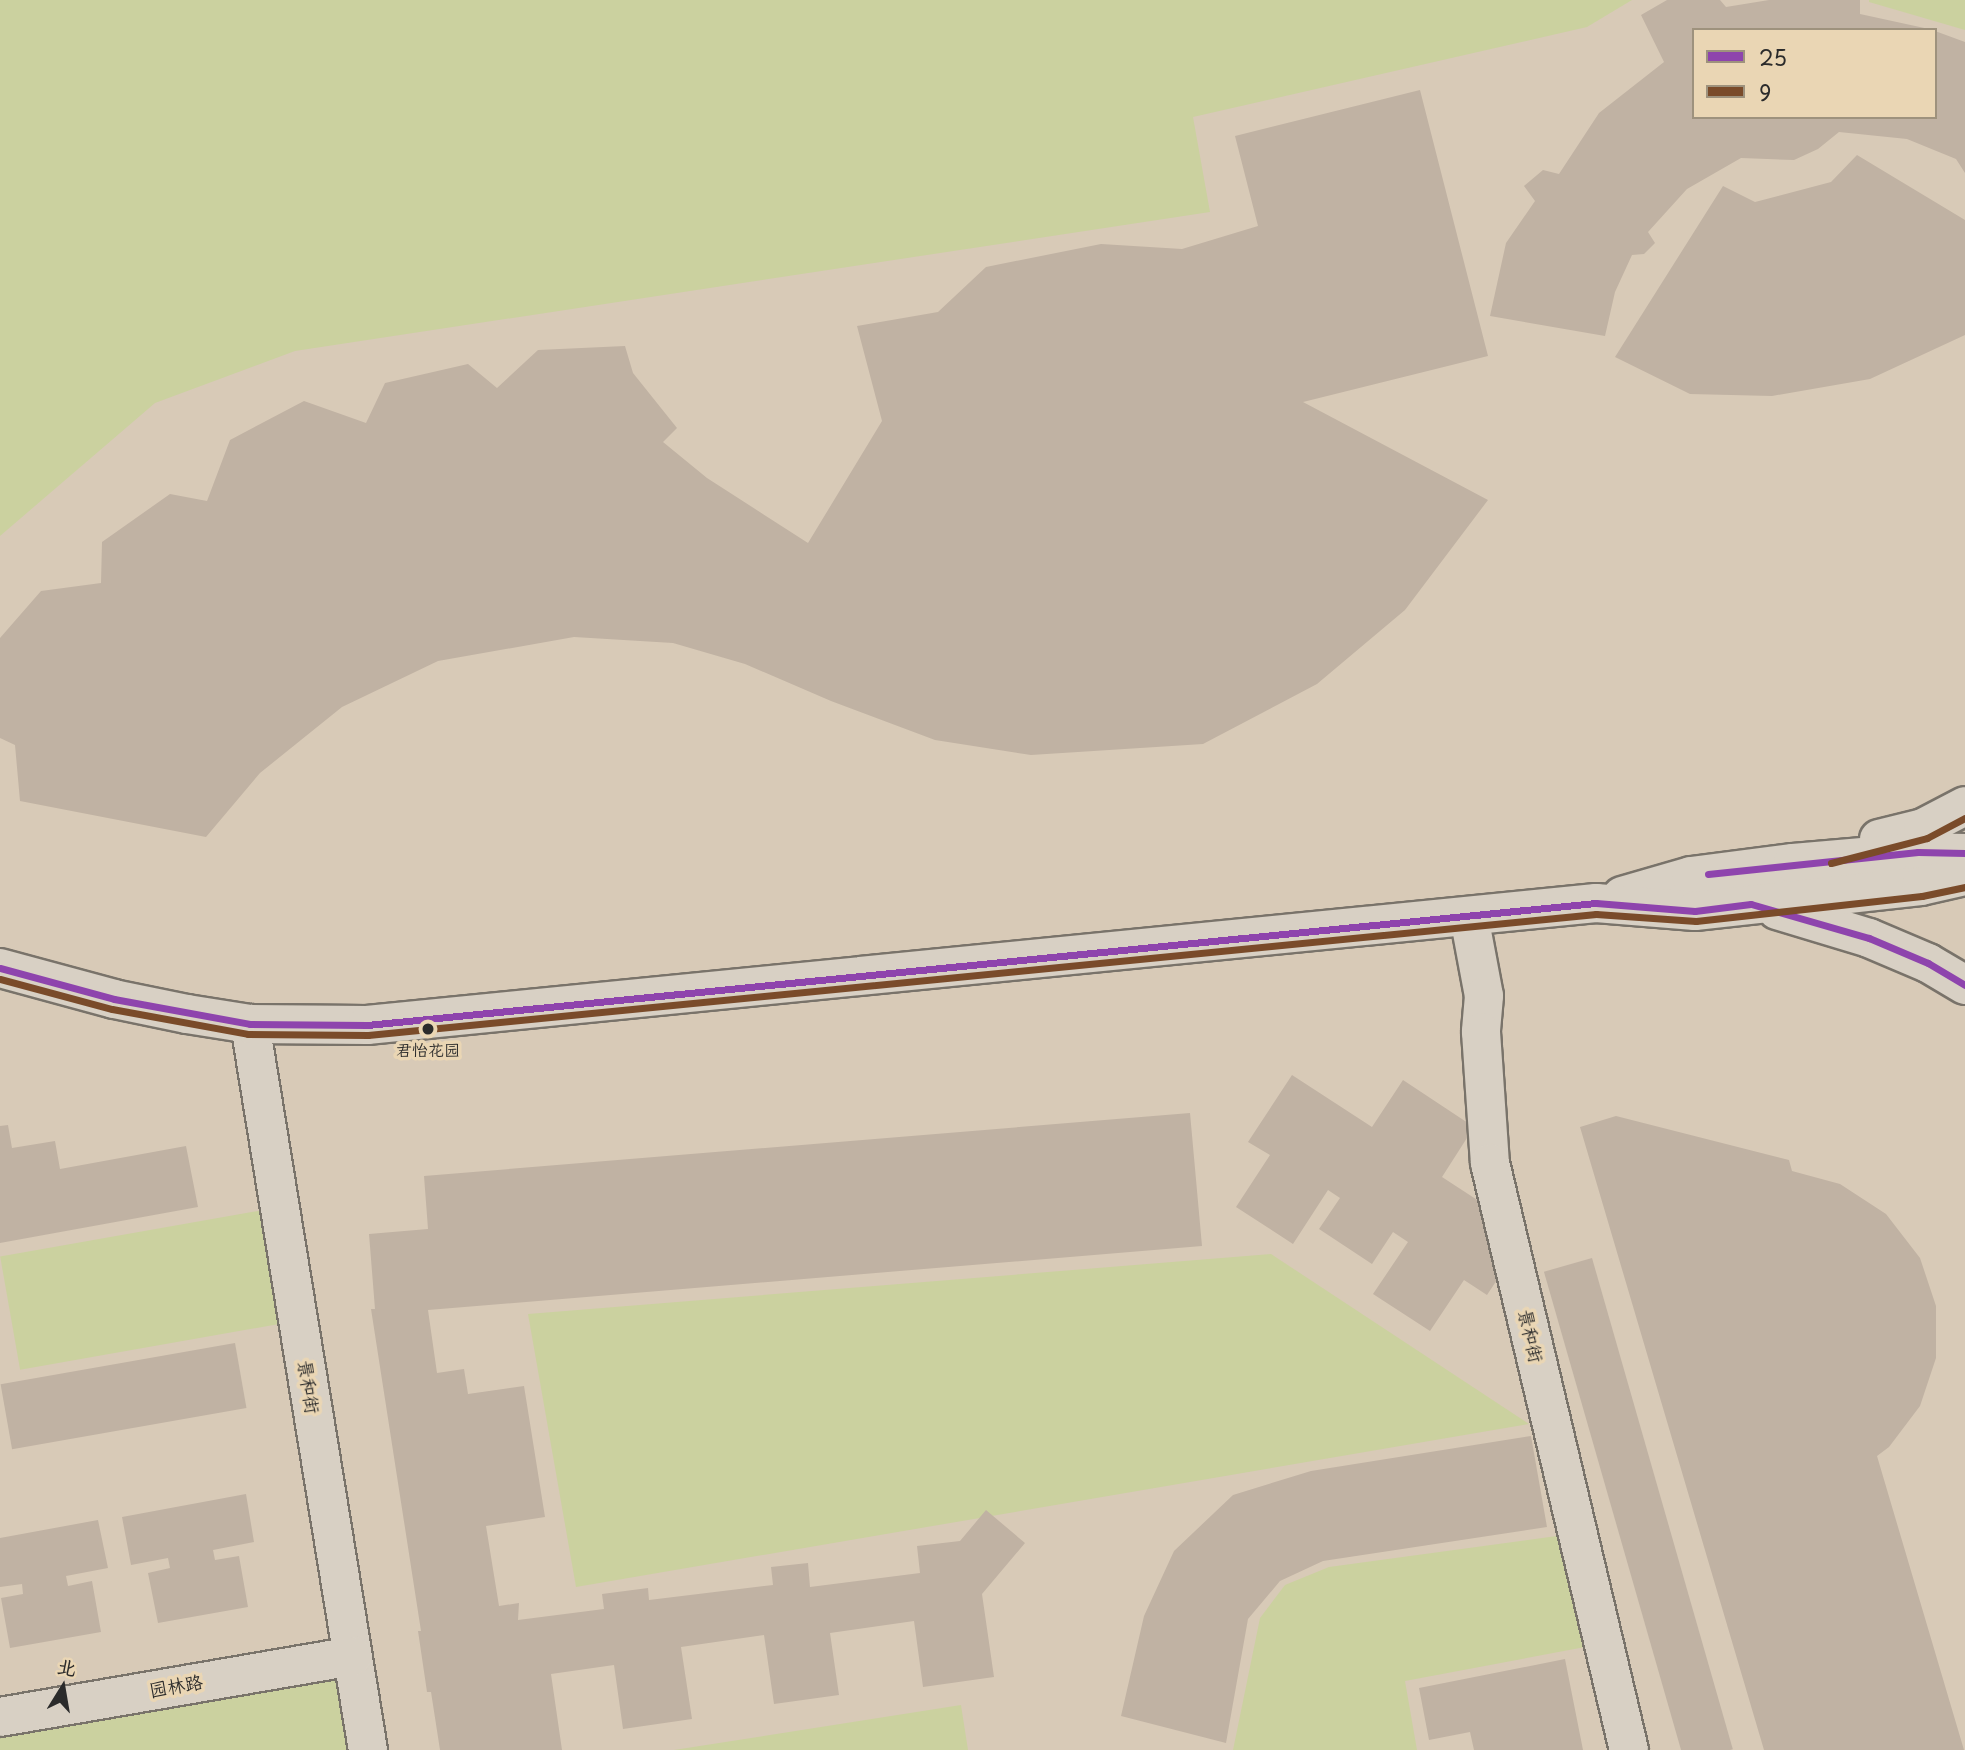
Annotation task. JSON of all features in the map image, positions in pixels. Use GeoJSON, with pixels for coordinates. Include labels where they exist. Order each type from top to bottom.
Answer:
{"type":"FeatureCollection","features":[{"type":"Feature","properties":{"kind":"main road"},"geometry":{"type":"LineString","coordinates":[[1793,863],[1923,828],[1965,806]]}},
{"type":"Feature","properties":{"kind":"main road"},"geometry":{"type":"LineString","coordinates":[[0,968],[114,999],[250,1024],[367,1025],[1596,903],[1691,876],[1793,863],[1918,852],[1965,853]]}},
{"type":"Feature","properties":{"kind":"main road"},"geometry":{"type":"LineString","coordinates":[[1596,903],[1695,911],[1921,886],[1965,876]]}},
{"type":"Feature","properties":{"kind":"main road"},"geometry":{"type":"LineString","coordinates":[[1751,904],[1869,938],[1928,963],[1965,985]]}},
{"type":"Feature","properties":{"kind":"main road","name":"景和街"},"geometry":{"type":"LineString","coordinates":[[1469,916],[1483,996],[1480,1032],[1490,1163],[1629,1750]]}},
{"type":"Feature","properties":{"kind":"main road","name":"景和街"},"geometry":{"type":"LineString","coordinates":[[250,1024],[368,1750]]}},
{"type":"Feature","properties":{"kind":"main road","name":"园林路"},"geometry":{"type":"LineString","coordinates":[[0,1717],[353,1656]]}},
{"type":"Feature","properties":{"kind":"green space"},"geometry":{"type":"Polygon","coordinates":[[[0,0],[1632,0],[1587,27],[1193,117],[1210,212],[295,351],[155,403],[0,536],[0,0]]]}},
{"type":"Feature","properties":{"kind":"green space"},"geometry":{"type":"Polygon","coordinates":[[[1965,0],[1965,30],[1869,2],[1965,0]]]}},
{"type":"Feature","properties":{"kind":"green space"},"geometry":{"type":"Polygon","coordinates":[[[269,1209],[289,1322],[20,1370],[0,1256],[269,1209]]]}},
{"type":"Feature","properties":{"kind":"green space"},"geometry":{"type":"Polygon","coordinates":[[[1271,1254],[1529,1424],[576,1587],[528,1314],[1271,1254]]]}},
{"type":"Feature","properties":{"kind":"green space"},"geometry":{"type":"Polygon","coordinates":[[[1564,1535],[1585,1647],[1405,1681],[1417,1750],[1233,1750],[1260,1618],[1285,1585],[1329,1567],[1564,1535]]]}},
{"type":"Feature","properties":{"kind":"green space"},"geometry":{"type":"Polygon","coordinates":[[[346,1668],[358,1750],[0,1750],[0,1730],[346,1668]]]}},
{"type":"Feature","properties":{"kind":"green space"},"geometry":{"type":"Polygon","coordinates":[[[961,1705],[968,1750],[674,1750],[961,1705]]]}},
{"type":"Feature","properties":{"kind":"building"},"geometry":{"type":"Polygon","coordinates":[[[1667,0],[1720,0],[1726,7],[1769,0],[1860,0],[1860,14],[1924,28],[1692,28],[1692,119],[1937,119],[1937,32],[1965,42],[1965,173],[1956,159],[1907,139],[1839,132],[1818,149],[1794,160],[1741,158],[1687,189],[1648,232],[1655,243],[1644,254],[1632,255],[1615,292],[1605,336],[1490,316],[1506,243],[1535,201],[1524,186],[1543,170],[1559,174],[1599,113],[1664,62],[1641,15],[1667,0]]]}},
{"type":"Feature","properties":{"kind":"building"},"geometry":{"type":"Polygon","coordinates":[[[1420,90],[1488,356],[1303,402],[1488,500],[1405,610],[1317,684],[1203,744],[1031,755],[935,740],[831,701],[745,664],[673,643],[574,637],[438,661],[342,707],[260,773],[206,837],[20,801],[15,745],[0,738],[0,638],[41,591],[101,583],[102,542],[170,494],[207,501],[230,440],[304,401],[366,423],[385,383],[468,364],[497,388],[538,350],[625,346],[633,373],[677,428],[663,442],[707,478],[808,543],[882,421],[857,326],[938,312],[986,267],[1101,244],[1182,249],[1258,226],[1235,136],[1420,90]]]}},
{"type":"Feature","properties":{"kind":"building"},"geometry":{"type":"Polygon","coordinates":[[[1857,155],[1965,220],[1965,335],[1870,379],[1772,396],[1690,394],[1615,357],[1723,186],[1755,202],[1831,182],[1857,155]]]}},
{"type":"Feature","properties":{"kind":"building"},"geometry":{"type":"Polygon","coordinates":[[[1292,1075],[1372,1127],[1403,1080],[1474,1127],[1442,1177],[1528,1233],[1487,1295],[1464,1280],[1430,1331],[1373,1294],[1408,1242],[1393,1232],[1372,1264],[1319,1229],[1340,1198],[1328,1190],[1293,1244],[1236,1207],[1270,1155],[1248,1142],[1292,1075]]]}},
{"type":"Feature","properties":{"kind":"building"},"geometry":{"type":"Polygon","coordinates":[[[1190,1113],[1202,1246],[428,1310],[437,1373],[464,1369],[468,1394],[524,1386],[545,1517],[486,1526],[499,1606],[519,1603],[518,1620],[604,1609],[602,1594],[648,1588],[649,1600],[773,1585],[771,1567],[808,1563],[810,1587],[920,1573],[917,1546],[960,1541],[986,1510],[1025,1543],[982,1594],[994,1677],[923,1687],[914,1621],[830,1633],[839,1695],[774,1704],[764,1635],[681,1647],[692,1719],[623,1729],[614,1665],[551,1674],[562,1750],[440,1750],[431,1692],[427,1692],[418,1631],[421,1631],[371,1309],[375,1309],[369,1234],[428,1229],[424,1176],[1190,1113]]]}},
{"type":"Feature","properties":{"kind":"building"},"geometry":{"type":"Polygon","coordinates":[[[1616,1116],[1789,1160],[1792,1171],[1840,1184],[1886,1214],[1920,1258],[1936,1306],[1936,1358],[1920,1406],[1889,1447],[1877,1456],[1964,1750],[1764,1750],[1580,1127],[1616,1116]]]}},
{"type":"Feature","properties":{"kind":"building"},"geometry":{"type":"Polygon","coordinates":[[[8,1125],[12,1148],[55,1141],[60,1169],[186,1146],[198,1207],[0,1243],[0,1126],[8,1125]]]}},
{"type":"Feature","properties":{"kind":"building"},"geometry":{"type":"Polygon","coordinates":[[[1592,1258],[1733,1749],[1681,1750],[1544,1272],[1592,1258]]]}},
{"type":"Feature","properties":{"kind":"building"},"geometry":{"type":"Polygon","coordinates":[[[235,1343],[246,1408],[12,1449],[1,1384],[235,1343]]]}},
{"type":"Feature","properties":{"kind":"building"},"geometry":{"type":"Polygon","coordinates":[[[1531,1436],[1547,1527],[1323,1561],[1280,1581],[1248,1619],[1226,1743],[1121,1716],[1144,1616],[1174,1551],[1233,1495],[1311,1471],[1531,1436]]]}},
{"type":"Feature","properties":{"kind":"building"},"geometry":{"type":"Polygon","coordinates":[[[246,1494],[254,1542],[213,1550],[215,1560],[239,1556],[248,1607],[158,1623],[148,1573],[170,1568],[168,1558],[131,1565],[122,1517],[246,1494]]]}},
{"type":"Feature","properties":{"kind":"building"},"geometry":{"type":"Polygon","coordinates":[[[98,1520],[108,1568],[66,1576],[68,1586],[92,1581],[101,1632],[10,1648],[1,1598],[23,1594],[22,1584],[0,1587],[0,1538],[98,1520]]]}},
{"type":"Feature","properties":{"kind":"building"},"geometry":{"type":"Polygon","coordinates":[[[1565,1659],[1583,1750],[1474,1750],[1470,1732],[1429,1740],[1419,1688],[1565,1659]]]}},
{"type":"Feature","properties":{"kind":"transit line","name":"9"},"geometry":{"type":"LineString","coordinates":[[1831,863],[1927,838],[1965,818]]}},
{"type":"Feature","properties":{"kind":"transit line","name":"25"},"geometry":{"type":"LineString","coordinates":[[1708,874],[1918,852],[1965,853]]}},
{"type":"Feature","properties":{"kind":"transit line","name":"9"},"geometry":{"type":"LineString","coordinates":[[0,979],[112,1009],[248,1034],[368,1035],[1596,914],[1696,921],[1922,896],[1965,887]]}},
{"type":"Feature","properties":{"kind":"transit line","name":"25"},"geometry":{"type":"LineString","coordinates":[[0,968],[114,999],[250,1024],[367,1025],[1596,903],[1695,911],[1751,904],[1869,938],[1928,963],[1965,985]]}},
{"type":"Feature","properties":{"kind":"place","name":"君怡花园"},"geometry":{"type":"Point","coordinates":[428,1029]}}]}
